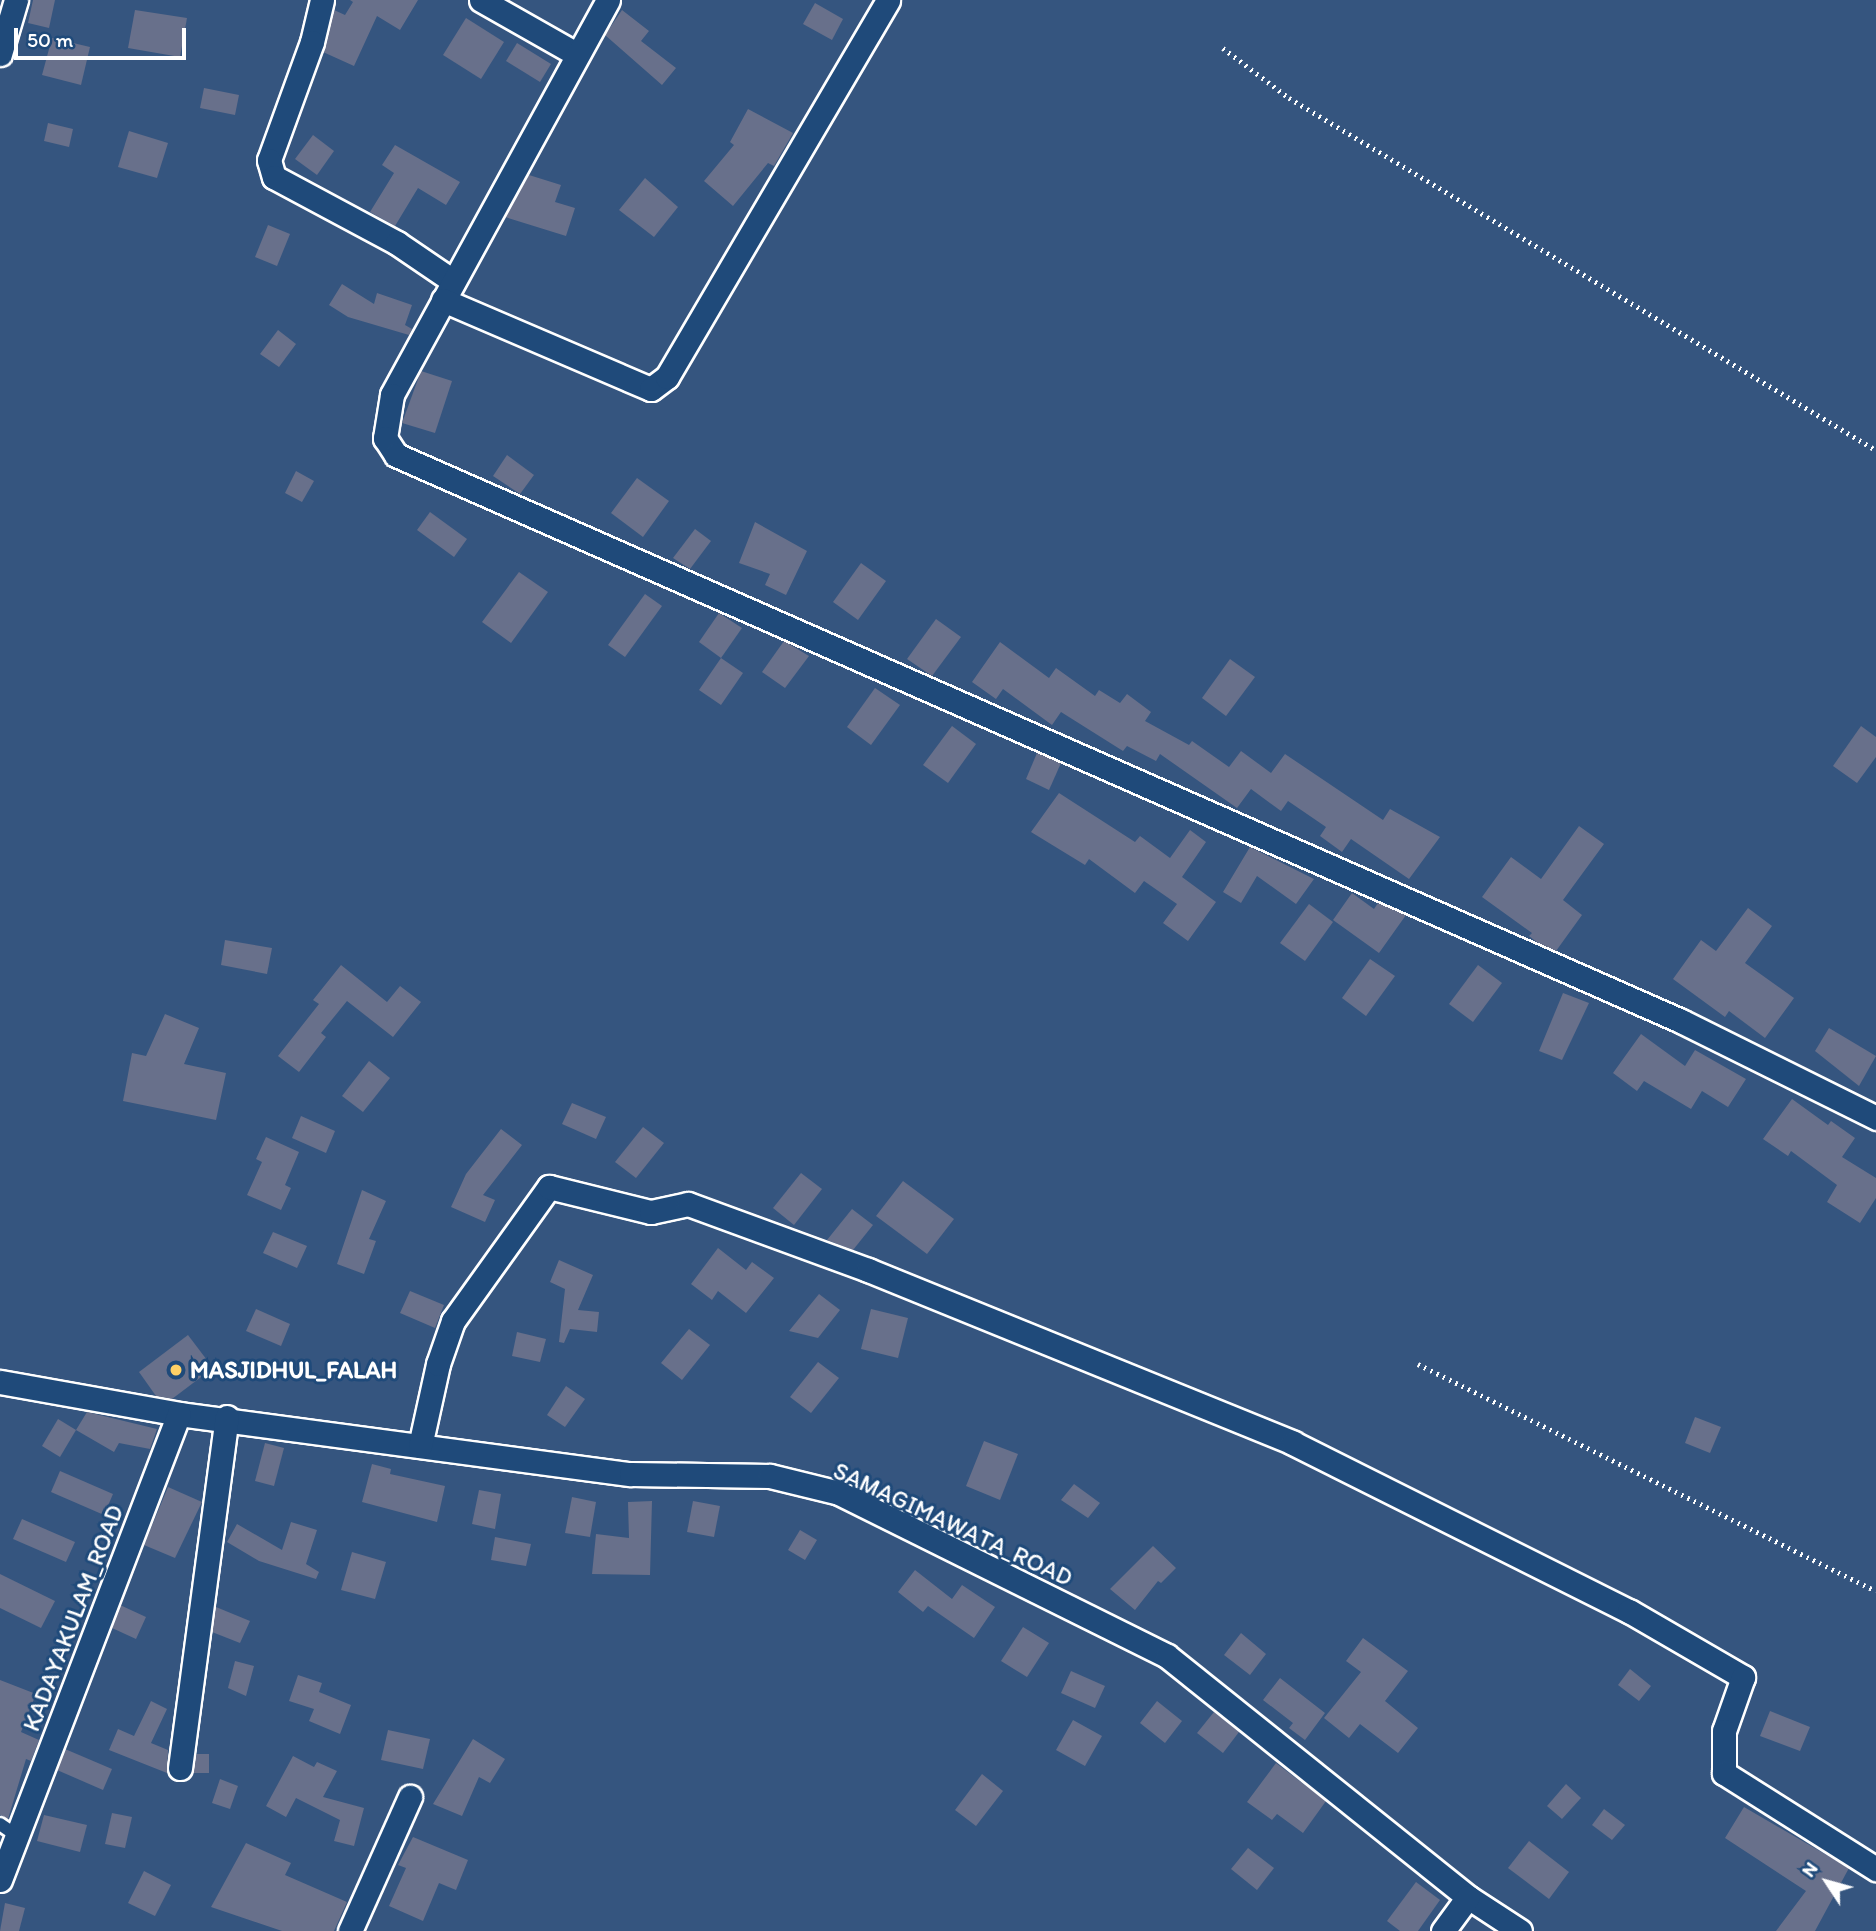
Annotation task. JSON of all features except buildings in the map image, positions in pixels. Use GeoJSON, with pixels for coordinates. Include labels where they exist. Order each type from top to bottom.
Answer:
{"type":"FeatureCollection","features":[{"type":"Feature","properties":{"kind":"street"},"geometry":{"type":"LineString","coordinates":[[0,54],[16,0]]}},
{"type":"Feature","properties":{"kind":"street"},"geometry":{"type":"LineString","coordinates":[[322,0],[312,42],[269,160],[274,177],[397,243],[448,290],[651,389],[667,377],[880,3]]}},
{"type":"Feature","properties":{"kind":"street"},"geometry":{"type":"LineString","coordinates":[[481,0],[576,54]]}},
{"type":"Feature","properties":{"kind":"street"},"geometry":{"type":"LineString","coordinates":[[608,0],[576,54],[392,395],[386,438],[396,455],[1681,1021],[1876,1118]]}},
{"type":"Feature","properties":{"kind":"street"},"geometry":{"type":"LineString","coordinates":[[420,1446],[438,1364],[453,1321],[549,1187],[651,1212],[688,1204],[868,1270],[1293,1443],[1629,1611],[1743,1677],[1724,1731],[1724,1773],[1876,1869]]}},
{"type":"Feature","properties":{"kind":"street","name":"SAMAGIMAWATA_ROAD"},"geometry":{"type":"LineString","coordinates":[[0,1381],[179,1414],[226,1417],[631,1474],[770,1476],[839,1493],[1167,1656],[1468,1897],[1520,1931]]}},
{"type":"Feature","properties":{"kind":"street","name":"KADAYAKULAM_ROAD"},"geometry":{"type":"LineString","coordinates":[[0,1880],[9,1830],[179,1414]]}},
{"type":"Feature","properties":{"kind":"street"},"geometry":{"type":"LineString","coordinates":[[180,1768],[226,1417]]}},
{"type":"Feature","properties":{"kind":"street"},"geometry":{"type":"LineString","coordinates":[[350,1931],[410,1797]]}},
{"type":"Feature","properties":{"kind":"street"},"geometry":{"type":"LineString","coordinates":[[1443,1931],[1468,1897]]}},
{"type":"Feature","properties":{"kind":"path"},"geometry":{"type":"LineString","coordinates":[[1223,48],[1289,98],[1876,450]]}},
{"type":"Feature","properties":{"kind":"path"},"geometry":{"type":"LineString","coordinates":[[1418,1364],[1876,1591]]}},
{"type":"Feature","properties":{"kind":"place","name":"MASJIDHUL_FALAH"},"geometry":{"type":"Point","coordinates":[176,1370]}}]}
